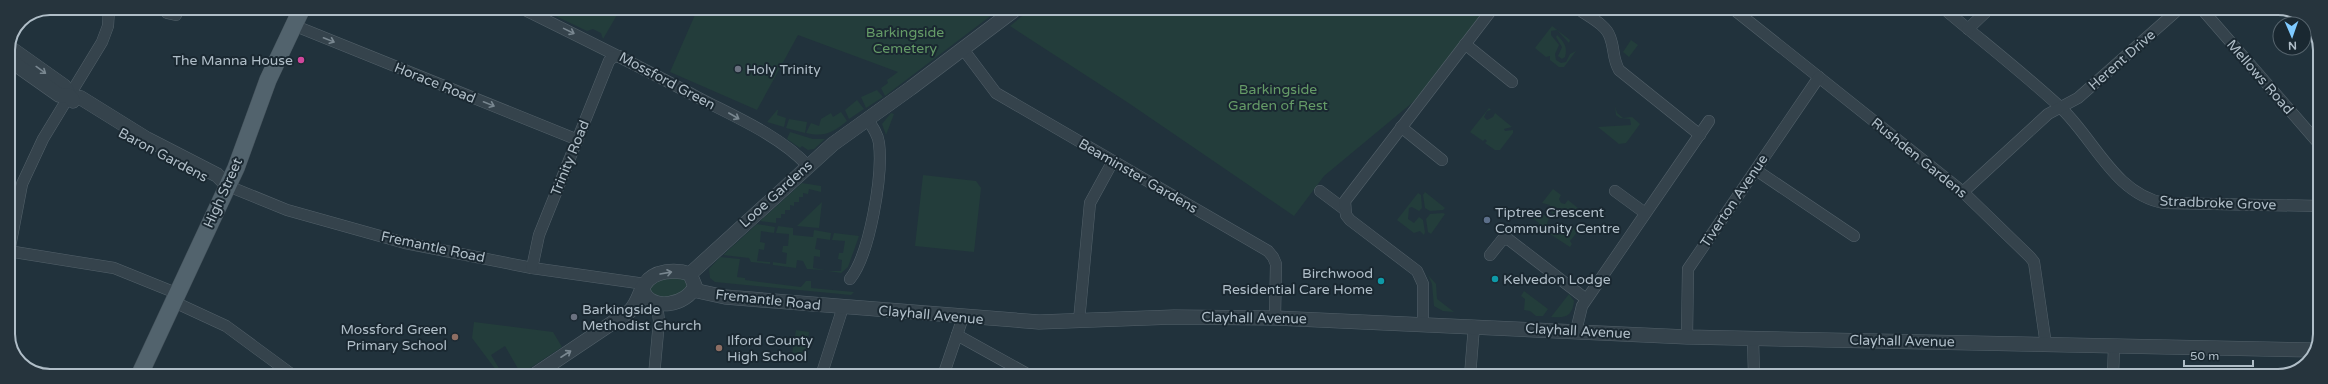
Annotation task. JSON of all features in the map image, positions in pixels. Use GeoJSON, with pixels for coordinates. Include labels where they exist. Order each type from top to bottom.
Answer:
{"type":"FeatureCollection","features":[{"type":"Feature","properties":{"kind":"main road","name":"High Street"},"geometry":{"type":"LineString","coordinates":[[141,369],[174,297],[228,186],[268,80],[298,15]]}},
{"type":"Feature","properties":{"kind":"street"},"geometry":{"type":"LineString","coordinates":[[15,221],[22,184],[43,139],[104,38],[108,15]]}},
{"type":"Feature","properties":{"kind":"street","name":"Mossford Green"},"geometry":{"type":"LineString","coordinates":[[535,15],[619,56],[782,143],[807,165]]}},
{"type":"Feature","properties":{"kind":"street","name":"Looe Gardens"},"geometry":{"type":"LineString","coordinates":[[690,274],[807,165],[1008,15]]}},
{"type":"Feature","properties":{"kind":"street"},"geometry":{"type":"LineString","coordinates":[[1344,209],[1349,195],[1488,15]]}},
{"type":"Feature","properties":{"kind":"street"},"geometry":{"type":"LineString","coordinates":[[1587,15],[1606,29],[1613,46],[1613,59],[1619,70],[1700,135]]}},
{"type":"Feature","properties":{"kind":"street","name":"Rushden Gardens"},"geometry":{"type":"LineString","coordinates":[[1741,15],[1963,192],[2034,262],[2046,345]]}},
{"type":"Feature","properties":{"kind":"street","name":"Stradbroke Grove"},"geometry":{"type":"LineString","coordinates":[[1951,15],[2061,108],[2124,183],[2146,198],[2164,203],[2313,206]]}},
{"type":"Feature","properties":{"kind":"street"},"geometry":{"type":"LineString","coordinates":[[1968,29],[1983,15]]}},
{"type":"Feature","properties":{"kind":"street","name":"Herent Drive"},"geometry":{"type":"LineString","coordinates":[[1963,192],[2048,114],[2078,98],[2172,15]]}},
{"type":"Feature","properties":{"kind":"street","name":"Mellows Road"},"geometry":{"type":"LineString","coordinates":[[2207,15],[2313,137]]}},
{"type":"Feature","properties":{"kind":"street","name":"Horace Road"},"geometry":{"type":"LineString","coordinates":[[293,25],[578,140]]}},
{"type":"Feature","properties":{"kind":"street"},"geometry":{"type":"LineString","coordinates":[[1465,44],[1512,82]]}},
{"type":"Feature","properties":{"kind":"street","name":"Beaminster Gardens"},"geometry":{"type":"LineString","coordinates":[[963,49],[996,93],[1268,251],[1276,264],[1275,318]]}},
{"type":"Feature","properties":{"kind":"street","name":"Baron Gardens"},"geometry":{"type":"LineString","coordinates":[[15,51],[64,86],[70,96]]}},
{"type":"Feature","properties":{"kind":"street","name":"Trinity Road"},"geometry":{"type":"LineString","coordinates":[[532,268],[539,235],[609,61],[613,57],[619,56]]}},
{"type":"Feature","properties":{"kind":"street","name":"Baron Gardens"},"geometry":{"type":"LineString","coordinates":[[15,64],[59,95],[81,98],[147,139],[217,175],[228,186]]}},
{"type":"Feature","properties":{"kind":"street","name":"Tiverton Avenue"},"geometry":{"type":"LineString","coordinates":[[1687,337],[1688,269],[1818,77]]}},
{"type":"Feature","properties":{"kind":"street"},"geometry":{"type":"LineString","coordinates":[[850,279],[855,274],[869,236],[877,181],[879,143],[877,135],[867,119]]}},
{"type":"Feature","properties":{"kind":"street"},"geometry":{"type":"LineString","coordinates":[[1576,331],[1579,312],[1586,299],[1709,121]]}},
{"type":"Feature","properties":{"kind":"street"},"geometry":{"type":"LineString","coordinates":[[1401,127],[1442,160]]}},
{"type":"Feature","properties":{"kind":"street"},"geometry":{"type":"LineString","coordinates":[[1079,321],[1090,203],[1113,161]]}},
{"type":"Feature","properties":{"kind":"street"},"geometry":{"type":"LineString","coordinates":[[1756,170],[1854,236]]}},
{"type":"Feature","properties":{"kind":"street","name":"Fremantle Road"},"geometry":{"type":"LineString","coordinates":[[228,186],[287,210],[405,243],[532,268],[644,287]]}},
{"type":"Feature","properties":{"kind":"street"},"geometry":{"type":"LineString","coordinates":[[1320,191],[1344,209],[1346,215],[1356,226],[1417,271],[1423,284],[1422,324]]}},
{"type":"Feature","properties":{"kind":"street"},"geometry":{"type":"LineString","coordinates":[[1615,191],[1645,213]]}},
{"type":"Feature","properties":{"kind":"street"},"geometry":{"type":"LineString","coordinates":[[1490,255],[1502,240],[1508,239],[1586,299]]}},
{"type":"Feature","properties":{"kind":"street"},"geometry":{"type":"LineString","coordinates":[[15,253],[114,268],[174,297],[226,326],[284,369]]}},
{"type":"Feature","properties":{"kind":"street"},"geometry":{"type":"LineString","coordinates":[[543,369],[630,311],[644,287],[655,275],[666,272],[682,272],[690,274],[695,286],[693,290],[683,299],[657,304],[646,298],[644,287]]}},
{"type":"Feature","properties":{"kind":"street","name":"Fremantle Road"},"geometry":{"type":"LineString","coordinates":[[693,290],[725,296],[843,307]]}},
{"type":"Feature","properties":{"kind":"street"},"geometry":{"type":"LineString","coordinates":[[655,369],[659,321],[657,304]]}},
{"type":"Feature","properties":{"kind":"street"},"geometry":{"type":"LineString","coordinates":[[823,369],[843,307]]}},
{"type":"Feature","properties":{"kind":"street","name":"Clayhall Avenue"},"geometry":{"type":"LineString","coordinates":[[843,307],[1039,322],[1174,317],[1275,318],[1687,337],[2309,350]]}},
{"type":"Feature","properties":{"kind":"street"},"geometry":{"type":"LineString","coordinates":[[946,369],[963,317]]}},
{"type":"Feature","properties":{"kind":"street"},"geometry":{"type":"LineString","coordinates":[[1471,369],[1474,326]]}},
{"type":"Feature","properties":{"kind":"street"},"geometry":{"type":"LineString","coordinates":[[957,335],[1019,369]]}},
{"type":"Feature","properties":{"kind":"street"},"geometry":{"type":"LineString","coordinates":[[1753,339],[1754,369]]}},
{"type":"Feature","properties":{"kind":"street"},"geometry":{"type":"LineString","coordinates":[[2113,369],[2114,346]]}},
{"type":"Feature","properties":{"kind":"green space"},"geometry":{"type":"Polygon","coordinates":[[[554,15],[617,15],[603,39],[601,33],[593,29],[587,31],[554,15]]]}},
{"type":"Feature","properties":{"kind":"green space","name":"Barkingside Cemetery"},"geometry":{"type":"Polygon","coordinates":[[[695,15],[992,15],[885,96],[881,88],[888,83],[887,80],[898,72],[798,35],[757,110],[670,72],[695,15]]]}},
{"type":"Feature","properties":{"kind":"green space","name":"Barkingside Garden of Rest"},"geometry":{"type":"Polygon","coordinates":[[[1023,15],[1482,15],[1418,98],[1324,176],[1294,216],[1127,102],[1010,26],[1023,15]]]}},
{"type":"Feature","properties":{"kind":"green space"},"geometry":{"type":"Polygon","coordinates":[[[1552,26],[1570,40],[1569,43],[1557,30],[1551,31],[1551,35],[1559,45],[1555,54],[1556,60],[1561,63],[1566,62],[1570,54],[1576,51],[1564,67],[1559,67],[1550,60],[1550,56],[1546,57],[1535,48],[1552,26]]]}},
{"type":"Feature","properties":{"kind":"green space"},"geometry":{"type":"Polygon","coordinates":[[[1557,35],[1566,47],[1565,57],[1562,59],[1558,56],[1562,47],[1556,37],[1557,35]]]}},
{"type":"Feature","properties":{"kind":"green space"},"geometry":{"type":"Polygon","coordinates":[[[1631,40],[1638,45],[1629,57],[1623,52],[1631,40]]]}},
{"type":"Feature","properties":{"kind":"green space"},"geometry":{"type":"Polygon","coordinates":[[[877,90],[883,97],[866,108],[861,97],[877,90]]]}},
{"type":"Feature","properties":{"kind":"green space"},"geometry":{"type":"Polygon","coordinates":[[[857,100],[864,109],[849,119],[845,110],[857,100]]]}},
{"type":"Feature","properties":{"kind":"green space"},"geometry":{"type":"Polygon","coordinates":[[[1615,106],[1617,113],[1623,118],[1632,117],[1640,124],[1626,143],[1619,144],[1598,127],[1631,125],[1630,119],[1620,118],[1616,115],[1615,106]]]}},
{"type":"Feature","properties":{"kind":"green space"},"geometry":{"type":"Polygon","coordinates":[[[1489,108],[1491,110],[1487,111],[1484,117],[1487,120],[1493,117],[1495,113],[1512,127],[1504,129],[1505,131],[1513,130],[1513,133],[1500,150],[1495,150],[1485,143],[1487,141],[1485,139],[1483,141],[1470,132],[1489,108]]]}},
{"type":"Feature","properties":{"kind":"green space"},"geometry":{"type":"Polygon","coordinates":[[[777,110],[777,115],[786,118],[784,127],[767,122],[777,110]]]}},
{"type":"Feature","properties":{"kind":"green space"},"geometry":{"type":"Polygon","coordinates":[[[841,112],[847,121],[832,131],[823,134],[806,133],[811,123],[819,126],[821,119],[831,113],[833,117],[841,112]]]}},
{"type":"Feature","properties":{"kind":"green space"},"geometry":{"type":"Polygon","coordinates":[[[891,113],[894,114],[886,135],[882,124],[891,113]]]}},
{"type":"Feature","properties":{"kind":"green space"},"geometry":{"type":"Polygon","coordinates":[[[789,119],[807,122],[805,133],[786,128],[789,119]]]}},
{"type":"Feature","properties":{"kind":"green space"},"geometry":{"type":"Polygon","coordinates":[[[790,132],[813,139],[825,139],[814,149],[808,150],[802,146],[800,148],[787,139],[790,132]]]}},
{"type":"Feature","properties":{"kind":"green space"},"geometry":{"type":"Polygon","coordinates":[[[923,175],[976,181],[981,188],[974,252],[915,246],[923,175]]]}},
{"type":"Feature","properties":{"kind":"green space"},"geometry":{"type":"Polygon","coordinates":[[[802,183],[821,186],[821,192],[809,189],[808,194],[803,193],[803,197],[799,197],[799,202],[794,202],[794,206],[790,205],[790,210],[785,210],[785,214],[781,214],[781,218],[776,218],[776,223],[760,221],[802,183]]]}},
{"type":"Feature","properties":{"kind":"green space"},"geometry":{"type":"Polygon","coordinates":[[[1553,189],[1561,195],[1559,199],[1561,203],[1565,204],[1568,200],[1579,209],[1579,214],[1573,214],[1569,220],[1563,213],[1552,214],[1550,205],[1542,203],[1553,189]]]}},
{"type":"Feature","properties":{"kind":"green space"},"geometry":{"type":"Polygon","coordinates":[[[1425,192],[1445,208],[1443,210],[1430,211],[1425,208],[1423,195],[1425,192]]]}},
{"type":"Feature","properties":{"kind":"green space"},"geometry":{"type":"Polygon","coordinates":[[[1418,193],[1421,195],[1422,208],[1419,211],[1412,207],[1409,208],[1408,219],[1414,223],[1419,217],[1423,220],[1424,235],[1420,231],[1414,233],[1397,220],[1418,193]]]}},
{"type":"Feature","properties":{"kind":"green space"},"geometry":{"type":"Polygon","coordinates":[[[822,202],[819,228],[797,226],[798,225],[822,202]]]}},
{"type":"Feature","properties":{"kind":"green space"},"geometry":{"type":"Polygon","coordinates":[[[1538,208],[1541,215],[1550,216],[1547,223],[1552,233],[1564,234],[1570,225],[1578,231],[1570,241],[1572,244],[1570,247],[1539,227],[1539,223],[1534,219],[1533,214],[1538,208]]]}},
{"type":"Feature","properties":{"kind":"green space"},"geometry":{"type":"Polygon","coordinates":[[[1430,214],[1445,214],[1431,234],[1428,232],[1426,219],[1430,214]]]}},
{"type":"Feature","properties":{"kind":"green space"},"geometry":{"type":"Polygon","coordinates":[[[757,224],[775,227],[774,233],[761,231],[760,242],[765,243],[764,250],[759,249],[757,261],[770,262],[770,264],[751,262],[749,258],[723,255],[757,224]]]}},
{"type":"Feature","properties":{"kind":"green space"},"geometry":{"type":"Polygon","coordinates":[[[778,226],[793,228],[793,235],[813,237],[814,230],[831,233],[830,240],[817,238],[815,249],[820,250],[820,257],[814,256],[813,268],[825,270],[807,269],[803,261],[797,260],[796,268],[773,265],[773,262],[786,264],[787,253],[782,252],[783,246],[788,246],[789,234],[776,233],[778,226]]]}},
{"type":"Feature","properties":{"kind":"green space"},"geometry":{"type":"Polygon","coordinates":[[[834,233],[859,236],[848,267],[841,273],[828,271],[841,271],[842,260],[838,259],[839,253],[843,253],[845,241],[832,240],[834,233]]]}},
{"type":"Feature","properties":{"kind":"green space"},"geometry":{"type":"Polygon","coordinates":[[[720,257],[740,259],[737,277],[745,278],[745,280],[801,287],[806,281],[811,281],[811,288],[854,292],[851,295],[715,282],[710,278],[709,269],[720,257]]]}},
{"type":"Feature","properties":{"kind":"green space"},"geometry":{"type":"Polygon","coordinates":[[[1428,275],[1436,284],[1437,299],[1454,312],[1443,311],[1434,306],[1432,284],[1428,275]]]}},
{"type":"Feature","properties":{"kind":"green space"},"geometry":{"type":"Polygon","coordinates":[[[669,278],[683,278],[688,284],[682,292],[675,296],[656,298],[649,289],[660,280],[669,278]]]}},
{"type":"Feature","properties":{"kind":"green space"},"geometry":{"type":"Polygon","coordinates":[[[1524,291],[1548,309],[1543,316],[1536,316],[1530,311],[1524,310],[1525,299],[1521,296],[1524,291]]]}},
{"type":"Feature","properties":{"kind":"green space"},"geometry":{"type":"Polygon","coordinates":[[[1569,294],[1574,301],[1570,313],[1564,317],[1551,317],[1569,294]]]}},
{"type":"Feature","properties":{"kind":"green space"},"geometry":{"type":"Polygon","coordinates":[[[474,322],[553,332],[562,347],[529,369],[518,369],[505,346],[491,355],[499,369],[495,369],[472,338],[474,322]]]}},
{"type":"Feature","properties":{"kind":"green space"},"geometry":{"type":"Polygon","coordinates":[[[796,330],[809,332],[806,356],[792,354],[796,330]]]}},
{"type":"Feature","properties":{"kind":"place","name":"The Manna House"},"geometry":{"type":"Point","coordinates":[301,60]}},
{"type":"Feature","properties":{"kind":"place","name":"Holy Trinity"},"geometry":{"type":"Point","coordinates":[738,69]}},
{"type":"Feature","properties":{"kind":"place","name":"Tiptree Crescent Community Centre"},"geometry":{"type":"Point","coordinates":[1487,220]}},
{"type":"Feature","properties":{"kind":"place","name":"Kelvedon Lodge"},"geometry":{"type":"Point","coordinates":[1495,279]}},
{"type":"Feature","properties":{"kind":"place","name":"Birchwood Residential Care Home"},"geometry":{"type":"Point","coordinates":[1381,281]}},
{"type":"Feature","properties":{"kind":"place","name":"Barkingside Methodist Church"},"geometry":{"type":"Point","coordinates":[574,317]}},
{"type":"Feature","properties":{"kind":"place","name":"Mossford Green Primary School"},"geometry":{"type":"Point","coordinates":[455,337]}},
{"type":"Feature","properties":{"kind":"place","name":"Ilford County High School"},"geometry":{"type":"Point","coordinates":[719,348]}}]}
